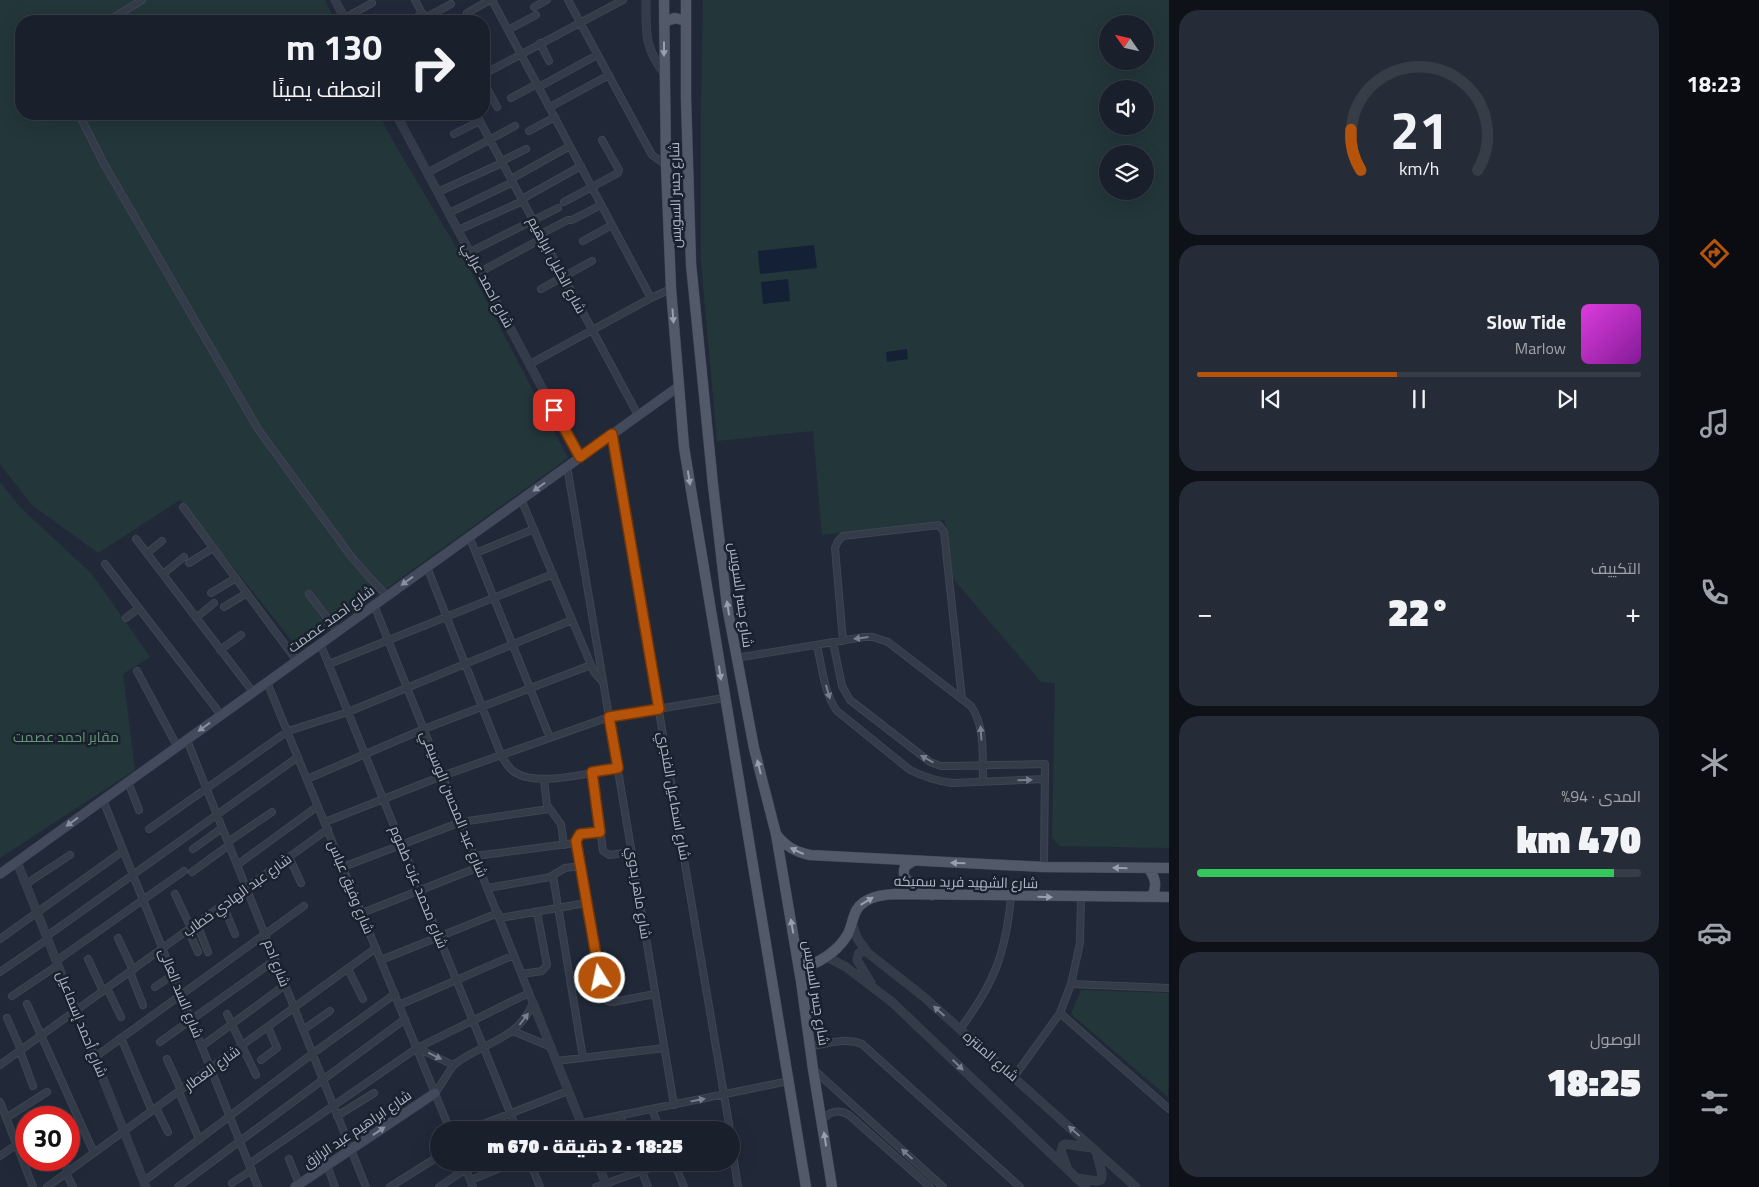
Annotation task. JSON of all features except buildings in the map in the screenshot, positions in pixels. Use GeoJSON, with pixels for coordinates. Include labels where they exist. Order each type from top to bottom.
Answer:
{"type":"FeatureCollection","features":[{"type":"Feature","properties":{"kind":"main road","name":"شارع جسر السويس"},"geometry":{"type":"LineString","coordinates":[[664,0],[666,165],[671,289],[684,447],[806,1187]]}},
{"type":"Feature","properties":{"kind":"main road","name":"شارع جسر السويس"},"geometry":{"type":"LineString","coordinates":[[686,0],[691,264],[727,606],[754,748],[776,834],[832,1187]]}},
{"type":"Feature","properties":{"kind":"main road"},"geometry":{"type":"LineString","coordinates":[[664,22],[675,18],[686,21]]}},
{"type":"Feature","properties":{"kind":"main road","name":"شارع احمد عصمت"},"geometry":{"type":"LineString","coordinates":[[0,874],[678,387]]}},
{"type":"Feature","properties":{"kind":"main road","name":"شارع الشهيد فريد سميكه"},"geometry":{"type":"LineString","coordinates":[[776,834],[788,847],[804,854],[913,861],[1149,869],[1169,868]]}},
{"type":"Feature","properties":{"kind":"main road"},"geometry":{"type":"LineString","coordinates":[[913,861],[907,864],[904,870],[906,878],[910,882],[922,886],[932,895]]}},
{"type":"Feature","properties":{"kind":"main road"},"geometry":{"type":"LineString","coordinates":[[1149,869],[1156,882],[1152,897]]}},
{"type":"Feature","properties":{"kind":"main road","name":"شارع الشهيد فريد سميكه"},"geometry":{"type":"LineString","coordinates":[[799,970],[826,957],[847,936],[858,908],[869,899],[888,894],[1169,897]]}},
{"type":"Feature","properties":{"kind":"main road","name":"شارع ابراهيم عبد الرازق"},"geometry":{"type":"LineString","coordinates":[[297,1186],[435,1093]]}},
{"type":"Feature","properties":{"kind":"street"},"geometry":{"type":"LineString","coordinates":[[118,15],[142,0]]}},
{"type":"Feature","properties":{"kind":"street"},"geometry":{"type":"LineString","coordinates":[[335,0],[343,15]]}},
{"type":"Feature","properties":{"kind":"street"},"geometry":{"type":"LineString","coordinates":[[415,0],[423,15]]}},
{"type":"Feature","properties":{"kind":"street"},"geometry":{"type":"LineString","coordinates":[[467,13],[491,0],[651,298]]}},
{"type":"Feature","properties":{"kind":"street"},"geometry":{"type":"LineString","coordinates":[[534,8],[547,0]]}},
{"type":"Feature","properties":{"kind":"street"},"geometry":{"type":"LineString","coordinates":[[568,0],[652,155],[666,165]]}},
{"type":"Feature","properties":{"kind":"street"},"geometry":{"type":"LineString","coordinates":[[490,71],[623,0]]}},
{"type":"Feature","properties":{"kind":"street"},"geometry":{"type":"LineString","coordinates":[[646,0],[647,41],[655,60],[664,73]]}},
{"type":"Feature","properties":{"kind":"street"},"geometry":{"type":"LineString","coordinates":[[354,15],[372,3]]}},
{"type":"Feature","properties":{"kind":"street"},"geometry":{"type":"LineString","coordinates":[[431,15],[451,4]]}},
{"type":"Feature","properties":{"kind":"street"},"geometry":{"type":"LineString","coordinates":[[508,30],[536,15]]}},
{"type":"Feature","properties":{"kind":"street"},"geometry":{"type":"LineString","coordinates":[[540,43],[549,62]]}},
{"type":"Feature","properties":{"kind":"street"},"geometry":{"type":"LineString","coordinates":[[512,98],[598,55]]}},
{"type":"Feature","properties":{"kind":"street"},"geometry":{"type":"LineString","coordinates":[[550,107],[609,75]]}},
{"type":"Feature","properties":{"kind":"street"},"geometry":{"type":"LineString","coordinates":[[490,94],[497,107]]}},
{"type":"Feature","properties":{"kind":"street"},"geometry":{"type":"LineString","coordinates":[[529,131],[555,117]]}},
{"type":"Feature","properties":{"kind":"street"},"geometry":{"type":"LineString","coordinates":[[82,120],[104,164],[258,429],[350,555],[387,596]]}},
{"type":"Feature","properties":{"kind":"street","name":"شارع احمد عرابي"},"geometry":{"type":"LineString","coordinates":[[399,120],[580,457]]}},
{"type":"Feature","properties":{"kind":"street"},"geometry":{"type":"LineString","coordinates":[[454,134],[480,121]]}},
{"type":"Feature","properties":{"kind":"street","name":"شارع الخليل ابراهيم"},"geometry":{"type":"LineString","coordinates":[[480,121],[638,416]]}},
{"type":"Feature","properties":{"kind":"street"},"geometry":{"type":"LineString","coordinates":[[428,173],[515,126]]}},
{"type":"Feature","properties":{"kind":"street"},"geometry":{"type":"LineString","coordinates":[[564,202],[619,172],[602,140]]}},
{"type":"Feature","properties":{"kind":"street"},"geometry":{"type":"LineString","coordinates":[[449,214],[570,146]]}},
{"type":"Feature","properties":{"kind":"street"},"geometry":{"type":"LineString","coordinates":[[438,192],[526,149]]}},
{"type":"Feature","properties":{"kind":"street"},"geometry":{"type":"LineString","coordinates":[[458,230],[522,200],[581,166]]}},
{"type":"Feature","properties":{"kind":"street"},"geometry":{"type":"LineString","coordinates":[[480,272],[568,220],[572,220],[602,205]]}},
{"type":"Feature","properties":{"kind":"street"},"geometry":{"type":"LineString","coordinates":[[470,252],[558,208]]}},
{"type":"Feature","properties":{"kind":"street"},"geometry":{"type":"LineString","coordinates":[[583,241],[612,225]]}},
{"type":"Feature","properties":{"kind":"street"},"geometry":{"type":"LineString","coordinates":[[540,289],[592,261]]}},
{"type":"Feature","properties":{"kind":"street"},"geometry":{"type":"LineString","coordinates":[[530,364],[671,289]]}},
{"type":"Feature","properties":{"kind":"street","name":"شارع اسماعيل الفنجري"},"geometry":{"type":"LineString","coordinates":[[612,434],[728,1121]]}},
{"type":"Feature","properties":{"kind":"street","name":"شارع ماهر بدوي"},"geometry":{"type":"LineString","coordinates":[[567,466],[674,1104]]}},
{"type":"Feature","properties":{"kind":"street","name":"شارع ماهر بدوي"},"geometry":{"type":"LineString","coordinates":[[522,499],[594,672],[604,682]]}},
{"type":"Feature","properties":{"kind":"street"},"geometry":{"type":"LineString","coordinates":[[183,507],[297,660]]}},
{"type":"Feature","properties":{"kind":"street"},"geometry":{"type":"LineString","coordinates":[[843,641],[835,548],[838,541],[843,536],[940,526],[944,532],[962,699]]}},
{"type":"Feature","properties":{"kind":"street"},"geometry":{"type":"LineString","coordinates":[[476,552],[534,529]]}},
{"type":"Feature","properties":{"kind":"street"},"geometry":{"type":"LineString","coordinates":[[469,536],[550,738]]}},
{"type":"Feature","properties":{"kind":"street"},"geometry":{"type":"LineString","coordinates":[[136,539],[253,692]]}},
{"type":"Feature","properties":{"kind":"street"},"geometry":{"type":"LineString","coordinates":[[147,553],[162,541]]}},
{"type":"Feature","properties":{"kind":"street"},"geometry":{"type":"LineString","coordinates":[[163,574],[213,548]]}},
{"type":"Feature","properties":{"kind":"street"},"geometry":{"type":"LineString","coordinates":[[106,564],[221,715]]}},
{"type":"Feature","properties":{"kind":"street"},"geometry":{"type":"LineString","coordinates":[[426,567],[501,755],[508,766],[526,778],[544,780],[618,768]]}},
{"type":"Feature","properties":{"kind":"street"},"geometry":{"type":"LineString","coordinates":[[329,664],[553,574]]}},
{"type":"Feature","properties":{"kind":"street"},"geometry":{"type":"LineString","coordinates":[[211,593],[236,578]]}},
{"type":"Feature","properties":{"kind":"street"},"geometry":{"type":"LineString","coordinates":[[224,607],[247,593]]}},
{"type":"Feature","properties":{"kind":"street"},"geometry":{"type":"LineString","coordinates":[[309,594],[337,631]]}},
{"type":"Feature","properties":{"kind":"street"},"geometry":{"type":"LineString","coordinates":[[196,618],[214,603]]}},
{"type":"Feature","properties":{"kind":"street","name":"شارع عبد المحسن الوسيمي"},"geometry":{"type":"LineString","coordinates":[[374,605],[580,1121]]}},
{"type":"Feature","properties":{"kind":"street"},"geometry":{"type":"LineString","coordinates":[[126,618],[139,608]]}},
{"type":"Feature","properties":{"kind":"street"},"geometry":{"type":"LineString","coordinates":[[150,829],[288,731],[348,712],[572,620]]}},
{"type":"Feature","properties":{"kind":"street"},"geometry":{"type":"LineString","coordinates":[[220,650],[241,635]]}},
{"type":"Feature","properties":{"kind":"street"},"geometry":{"type":"LineString","coordinates":[[736,658],[873,637],[888,642],[962,699],[974,711],[981,726],[983,781]]}},
{"type":"Feature","properties":{"kind":"street"},"geometry":{"type":"LineString","coordinates":[[834,642],[845,693],[856,705],[930,762],[947,766],[1044,764],[1044,866]]}},
{"type":"Feature","properties":{"kind":"street","name":"شارع محمد عزت طموم"},"geometry":{"type":"LineString","coordinates":[[320,644],[513,1121]]}},
{"type":"Feature","properties":{"kind":"street"},"geometry":{"type":"LineString","coordinates":[[818,645],[828,694],[837,711],[910,770],[923,777],[952,783],[1044,779]]}},
{"type":"Feature","properties":{"kind":"street"},"geometry":{"type":"LineString","coordinates":[[307,779],[424,729],[591,665]]}},
{"type":"Feature","properties":{"kind":"street"},"geometry":{"type":"LineString","coordinates":[[137,671],[178,746]]}},
{"type":"Feature","properties":{"kind":"street","name":"شارع وفيق عباس"},"geometry":{"type":"LineString","coordinates":[[267,682],[446,1121]]}},
{"type":"Feature","properties":{"kind":"street"},"geometry":{"type":"LineString","coordinates":[[325,822],[442,776],[609,717],[724,698]]}},
{"type":"Feature","properties":{"kind":"street","name":"شارع ادم"},"geometry":{"type":"LineString","coordinates":[[187,740],[366,1187]]}},
{"type":"Feature","properties":{"kind":"street"},"geometry":{"type":"LineString","coordinates":[[0,972],[132,874],[298,757]]}},
{"type":"Feature","properties":{"kind":"street"},"geometry":{"type":"LineString","coordinates":[[592,772],[603,852],[609,855],[632,852]]}},
{"type":"Feature","properties":{"kind":"street"},"geometry":{"type":"LineString","coordinates":[[544,780],[547,805],[561,824],[564,845]]}},
{"type":"Feature","properties":{"kind":"street"},"geometry":{"type":"LineString","coordinates":[[128,782],[139,810]]}},
{"type":"Feature","properties":{"kind":"street","name":"شارع السد العالى"},"geometry":{"type":"LineString","coordinates":[[103,800],[258,1187]]}},
{"type":"Feature","properties":{"kind":"street"},"geometry":{"type":"LineString","coordinates":[[237,865],[318,806]]}},
{"type":"Feature","properties":{"kind":"street"},"geometry":{"type":"LineString","coordinates":[[343,867],[461,822],[549,809]]}},
{"type":"Feature","properties":{"kind":"street"},"geometry":{"type":"LineString","coordinates":[[192,872],[272,812]]}},
{"type":"Feature","properties":{"kind":"street"},"geometry":{"type":"LineString","coordinates":[[194,849],[222,828]]}},
{"type":"Feature","properties":{"kind":"street","name":"شارع عبد الهادي خطاب"},"geometry":{"type":"LineString","coordinates":[[0,1065],[328,829]]}},
{"type":"Feature","properties":{"kind":"street"},"geometry":{"type":"LineString","coordinates":[[600,832],[580,834],[576,838],[575,843],[605,999],[613,1002],[655,994]]}},
{"type":"Feature","properties":{"kind":"street"},"geometry":{"type":"LineString","coordinates":[[475,856],[575,843]]}},
{"type":"Feature","properties":{"kind":"street"},"geometry":{"type":"LineString","coordinates":[[0,938],[123,851]]}},
{"type":"Feature","properties":{"kind":"street"},"geometry":{"type":"LineString","coordinates":[[26,884],[70,855]]}},
{"type":"Feature","properties":{"kind":"street"},"geometry":{"type":"LineString","coordinates":[[289,857],[302,883]]}},
{"type":"Feature","properties":{"kind":"street","name":"شارع أحمد إسماعيل"},"geometry":{"type":"LineString","coordinates":[[17,862],[145,1184]]}},
{"type":"Feature","properties":{"kind":"street"},"geometry":{"type":"LineString","coordinates":[[488,888],[553,876],[565,868],[580,866]]}},
{"type":"Feature","properties":{"kind":"street"},"geometry":{"type":"LineString","coordinates":[[362,913],[479,867]]}},
{"type":"Feature","properties":{"kind":"street"},"geometry":{"type":"LineString","coordinates":[[12,996],[184,871]]}},
{"type":"Feature","properties":{"kind":"street"},"geometry":{"type":"LineString","coordinates":[[553,876],[583,1058]]}},
{"type":"Feature","properties":{"kind":"street"},"geometry":{"type":"LineString","coordinates":[[175,894],[192,927],[208,952]]}},
{"type":"Feature","properties":{"kind":"street"},"geometry":{"type":"LineString","coordinates":[[960,1029],[982,998],[1002,955],[1008,927],[1011,896]]}},
{"type":"Feature","properties":{"kind":"street"},"geometry":{"type":"LineString","coordinates":[[1014,1077],[1060,1013],[1071,984],[1080,943],[1081,897]]}},
{"type":"Feature","properties":{"kind":"street"},"geometry":{"type":"LineString","coordinates":[[381,960],[498,916],[538,912],[586,903]]}},
{"type":"Feature","properties":{"kind":"street"},"geometry":{"type":"LineString","coordinates":[[223,905],[235,934]]}},
{"type":"Feature","properties":{"kind":"street"},"geometry":{"type":"LineString","coordinates":[[95,1057],[304,906]]}},
{"type":"Feature","properties":{"kind":"street"},"geometry":{"type":"LineString","coordinates":[[522,974],[542,971],[547,965],[538,912]]}},
{"type":"Feature","properties":{"kind":"street","name":"شارع المنتزه"},"geometry":{"type":"LineString","coordinates":[[852,923],[857,938],[866,950],[924,997],[1136,1187]]}},
{"type":"Feature","properties":{"kind":"street"},"geometry":{"type":"LineString","coordinates":[[192,927],[198,952]]}},
{"type":"Feature","properties":{"kind":"street"},"geometry":{"type":"LineString","coordinates":[[118,938],[143,1005]]}},
{"type":"Feature","properties":{"kind":"street","name":"شارع العطار"},"geometry":{"type":"LineString","coordinates":[[48,1187],[376,948]]}},
{"type":"Feature","properties":{"kind":"street"},"geometry":{"type":"LineString","coordinates":[[866,950],[859,953],[856,960],[875,989]]}},
{"type":"Feature","properties":{"kind":"street"},"geometry":{"type":"LineString","coordinates":[[399,1005],[514,955]]}},
{"type":"Feature","properties":{"kind":"street","name":"شارع المنتزه"},"geometry":{"type":"LineString","coordinates":[[826,957],[840,963],[892,1002],[1086,1187]]}},
{"type":"Feature","properties":{"kind":"street"},"geometry":{"type":"LineString","coordinates":[[88,960],[120,1017]]}},
{"type":"Feature","properties":{"kind":"street"},"geometry":{"type":"LineString","coordinates":[[160,1042],[275,960]]}},
{"type":"Feature","properties":{"kind":"street"},"geometry":{"type":"LineString","coordinates":[[348,969],[364,999]]}},
{"type":"Feature","properties":{"kind":"street"},"geometry":{"type":"LineString","coordinates":[[155,987],[173,975]]}},
{"type":"Feature","properties":{"kind":"street"},"geometry":{"type":"LineString","coordinates":[[1071,984],[1169,988]]}},
{"type":"Feature","properties":{"kind":"street"},"geometry":{"type":"LineString","coordinates":[[202,1046],[285,985]]}},
{"type":"Feature","properties":{"kind":"street"},"geometry":{"type":"LineString","coordinates":[[232,1184],[250,1167],[417,1048],[530,993]]}},
{"type":"Feature","properties":{"kind":"street"},"geometry":{"type":"LineString","coordinates":[[145,1184],[199,1139],[395,994]]}},
{"type":"Feature","properties":{"kind":"street"},"geometry":{"type":"LineString","coordinates":[[435,1093],[453,1065],[513,1031],[529,1014],[533,1002]]}},
{"type":"Feature","properties":{"kind":"street"},"geometry":{"type":"LineString","coordinates":[[27,1004],[94,1153]]}},
{"type":"Feature","properties":{"kind":"street"},"geometry":{"type":"LineString","coordinates":[[303,1030],[330,1011]]}},
{"type":"Feature","properties":{"kind":"street"},"geometry":{"type":"LineString","coordinates":[[1060,1013],[1169,1109]]}},
{"type":"Feature","properties":{"kind":"street"},"geometry":{"type":"LineString","coordinates":[[227,1014],[256,1075]]}},
{"type":"Feature","properties":{"kind":"street"},"geometry":{"type":"LineString","coordinates":[[7,1018],[33,1086]]}},
{"type":"Feature","properties":{"kind":"street"},"geometry":{"type":"LineString","coordinates":[[178,1187],[405,1019]]}},
{"type":"Feature","properties":{"kind":"street"},"geometry":{"type":"LineString","coordinates":[[261,1060],[277,1048],[268,1027]]}},
{"type":"Feature","properties":{"kind":"street"},"geometry":{"type":"LineString","coordinates":[[513,1031],[551,1047]]}},
{"type":"Feature","properties":{"kind":"street"},"geometry":{"type":"LineString","coordinates":[[121,1038],[154,1110],[168,1132]]}},
{"type":"Feature","properties":{"kind":"street"},"geometry":{"type":"LineString","coordinates":[[811,1046],[846,1040],[862,1044],[1020,1187]]}},
{"type":"Feature","properties":{"kind":"street"},"geometry":{"type":"LineString","coordinates":[[417,1048],[453,1065]]}},
{"type":"Feature","properties":{"kind":"street"},"geometry":{"type":"LineString","coordinates":[[557,1061],[664,1048]]}},
{"type":"Feature","properties":{"kind":"street"},"geometry":{"type":"LineString","coordinates":[[167,1059],[199,1139]]}},
{"type":"Feature","properties":{"kind":"street"},"geometry":{"type":"LineString","coordinates":[[813,1069],[942,1187]]}},
{"type":"Feature","properties":{"kind":"street"},"geometry":{"type":"LineString","coordinates":[[603,1121],[674,1104],[789,1081]]}},
{"type":"Feature","properties":{"kind":"street"},"geometry":{"type":"LineString","coordinates":[[492,1121],[568,1091]]}},
{"type":"Feature","properties":{"kind":"street"},"geometry":{"type":"LineString","coordinates":[[3,1116],[47,1092]]}},
{"type":"Feature","properties":{"kind":"street"},"geometry":{"type":"LineString","coordinates":[[337,1116],[374,1093]]}},
{"type":"Feature","properties":{"kind":"street"},"geometry":{"type":"LineString","coordinates":[[846,1113],[845,1105],[848,1101]]}},
{"type":"Feature","properties":{"kind":"street"},"geometry":{"type":"LineString","coordinates":[[0,1102],[3,1116],[15,1143]]}},
{"type":"Feature","properties":{"kind":"street"},"geometry":{"type":"LineString","coordinates":[[652,1109],[657,1121]]}},
{"type":"Feature","properties":{"kind":"street"},"geometry":{"type":"LineString","coordinates":[[822,1121],[827,1115],[834,1112],[846,1113],[930,1187]]}},
{"type":"Feature","properties":{"kind":"street"},"geometry":{"type":"LineString","coordinates":[[620,1116],[622,1121]]}},
{"type":"Feature","properties":{"kind":"street"},"geometry":{"type":"LineString","coordinates":[[1069,1172],[1061,1151],[1063,1145],[1095,1150],[1102,1174],[1101,1180],[1096,1182],[1076,1178]]}},
{"type":"Feature","properties":{"kind":"street"},"geometry":{"type":"LineString","coordinates":[[0,1156],[15,1146]]}},
{"type":"Feature","properties":{"kind":"street"},"geometry":{"type":"LineString","coordinates":[[288,1160],[297,1186]]}},
{"type":"Feature","properties":{"kind":"street"},"geometry":{"type":"LineString","coordinates":[[390,1187],[430,1162]]}},
{"type":"Feature","properties":{"kind":"street"},"geometry":{"type":"LineString","coordinates":[[327,1165],[336,1187]]}},
{"type":"Feature","properties":{"kind":"street"},"geometry":{"type":"LineString","coordinates":[[27,1171],[33,1187]]}},
{"type":"Feature","properties":{"kind":"street"},"geometry":{"type":"LineString","coordinates":[[439,1187],[459,1171]]}},
{"type":"Feature","properties":{"kind":"street"},"geometry":{"type":"LineString","coordinates":[[467,1171],[472,1184],[498,1171]]}},
{"type":"Feature","properties":{"kind":"street"},"geometry":{"type":"LineString","coordinates":[[534,1171],[540,1187]]}},
{"type":"Feature","properties":{"kind":"street"},"geometry":{"type":"LineString","coordinates":[[601,1171],[606,1185]]}},
{"type":"Feature","properties":{"kind":"street"},"geometry":{"type":"LineString","coordinates":[[596,1187],[642,1171],[648,1187]]}},
{"type":"Feature","properties":{"kind":"street"},"geometry":{"type":"LineString","coordinates":[[678,1171],[684,1187]]}},
{"type":"Feature","properties":{"kind":"street"},"geometry":{"type":"LineString","coordinates":[[735,1171],[738,1187]]}},
{"type":"Feature","properties":{"kind":"street"},"geometry":{"type":"LineString","coordinates":[[67,1173],[73,1187]]}},
{"type":"Feature","properties":{"kind":"green space"},"geometry":{"type":"Polygon","coordinates":[[[325,0],[332,15],[15,15],[15,120],[382,120],[474,277],[568,458],[300,651],[180,500],[98,553],[32,505],[0,464],[0,1],[325,0]]]}},
{"type":"Feature","properties":{"kind":"green space"},"geometry":{"type":"Polygon","coordinates":[[[703,0],[1169,0],[1169,848],[1059,846],[1052,837],[1055,683],[1041,682],[951,576],[945,520],[822,535],[813,431],[717,441],[701,262],[703,0]]]}},
{"type":"Feature","properties":{"kind":"green space","name":"مقابر احمد عصمت"},"geometry":{"type":"Polygon","coordinates":[[[0,482],[20,507],[92,574],[150,657],[123,674],[135,770],[0,858],[0,482]]]}},
{"type":"Feature","properties":{"kind":"green space"},"geometry":{"type":"Polygon","coordinates":[[[1081,990],[1169,993],[1168,1097],[1071,1014],[1081,990]]]}},
{"type":"Feature","properties":{"kind":"water"},"geometry":{"type":"Polygon","coordinates":[[[814,245],[817,268],[760,274],[758,251],[814,245]]]}},
{"type":"Feature","properties":{"kind":"water"},"geometry":{"type":"Polygon","coordinates":[[[788,279],[790,301],[763,304],[761,282],[788,279]]]}},
{"type":"Feature","properties":{"kind":"water"},"geometry":{"type":"Polygon","coordinates":[[[907,349],[908,359],[887,362],[886,352],[907,349]]]}},
{"type":"Feature","properties":{"kind":"route"},"geometry":{"type":"LineString","coordinates":[[554,410],[580,457],[612,434],[659,709],[609,717],[618,768],[592,772],[600,832],[580,834],[575,843],[600,978]]}}]}
